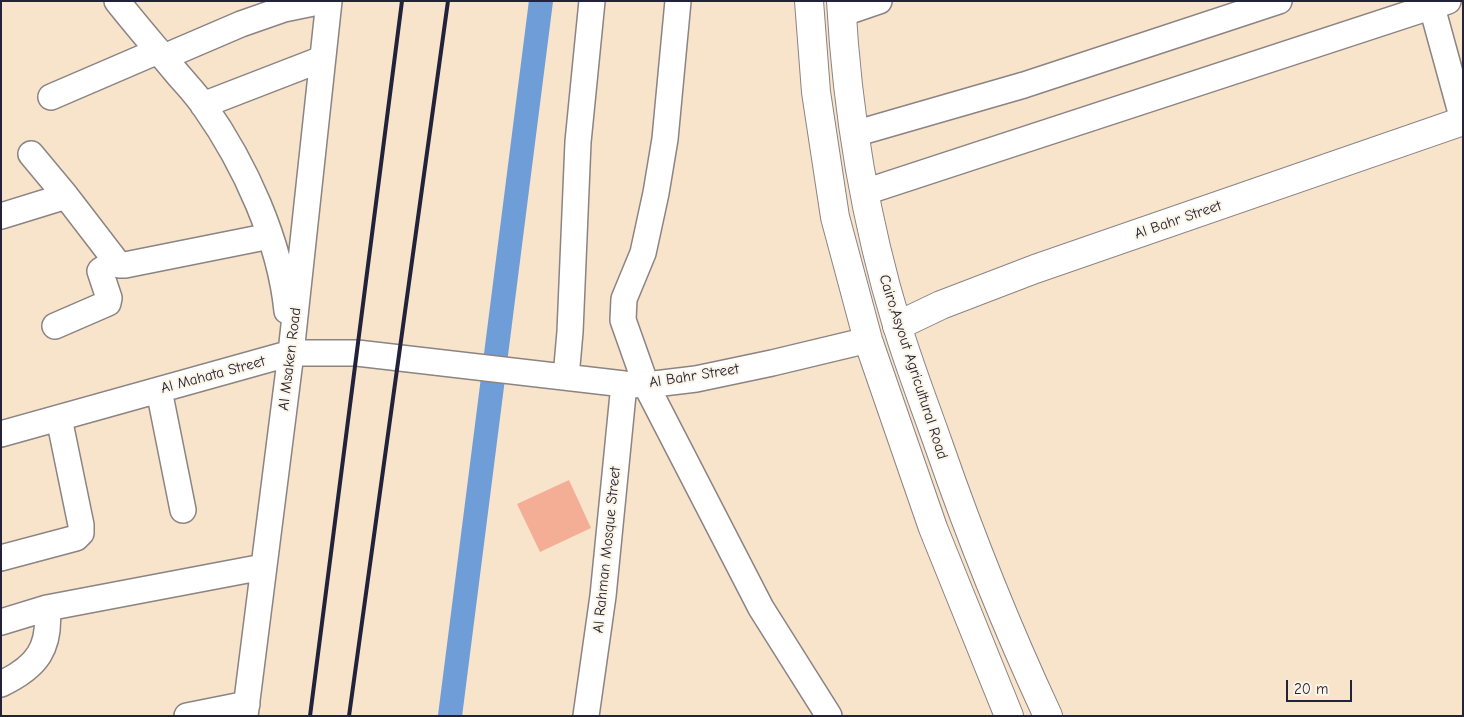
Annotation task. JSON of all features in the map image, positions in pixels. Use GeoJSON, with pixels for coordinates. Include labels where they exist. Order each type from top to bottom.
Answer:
{"type":"FeatureCollection","features":[{"type":"Feature","properties":{"kind":"main road","name":"Cairo,Asyout Agricultural Road"},"geometry":{"type":"LineString","coordinates":[[809,1],[816,92],[836,217],[868,340],[933,528],[1009,716]]}},
{"type":"Feature","properties":{"kind":"main road","name":"Cairo,Asyout Agricultural Road"},"geometry":{"type":"LineString","coordinates":[[841,8],[844,54],[854,134],[879,262],[897,326],[963,514],[1018,652],[1048,716]]}},
{"type":"Feature","properties":{"kind":"main road","name":"Al Bahr Street"},"geometry":{"type":"LineString","coordinates":[[897,326],[941,305],[1027,273],[1463,121]]}},
{"type":"Feature","properties":{"kind":"street"},"geometry":{"type":"LineString","coordinates":[[117,1],[204,105],[232,148],[255,195],[270,236],[285,294],[291,353]]}},
{"type":"Feature","properties":{"kind":"street"},"geometry":{"type":"LineString","coordinates":[[51,96],[241,24],[284,9],[323,1]]}},
{"type":"Feature","properties":{"kind":"street","name":"Al Msaken Road"},"geometry":{"type":"LineString","coordinates":[[246,710],[291,353],[329,1]]}},
{"type":"Feature","properties":{"kind":"street"},"geometry":{"type":"LineString","coordinates":[[566,377],[570,332],[578,142],[592,1]]}},
{"type":"Feature","properties":{"kind":"street"},"geometry":{"type":"LineString","coordinates":[[678,1],[665,139],[656,193],[643,252],[623,304],[622,313],[635,384],[760,608],[829,716]]}},
{"type":"Feature","properties":{"kind":"street"},"geometry":{"type":"LineString","coordinates":[[841,8],[880,1]]}},
{"type":"Feature","properties":{"kind":"street"},"geometry":{"type":"LineString","coordinates":[[854,134],[1024,85],[1279,1]]}},
{"type":"Feature","properties":{"kind":"street"},"geometry":{"type":"LineString","coordinates":[[865,192],[1440,4],[1452,40],[1463,121]]}},
{"type":"Feature","properties":{"kind":"street"},"geometry":{"type":"LineString","coordinates":[[204,105],[322,59]]}},
{"type":"Feature","properties":{"kind":"street"},"geometry":{"type":"LineString","coordinates":[[31,154],[119,265],[270,236]]}},
{"type":"Feature","properties":{"kind":"street"},"geometry":{"type":"LineString","coordinates":[[1,216],[66,196]]}},
{"type":"Feature","properties":{"kind":"street"},"geometry":{"type":"LineString","coordinates":[[55,326],[108,303],[109,300],[100,271],[115,261]]}},
{"type":"Feature","properties":{"kind":"street","name":"Al Bahr Street"},"geometry":{"type":"LineString","coordinates":[[518,371],[635,384],[696,379],[868,340]]}},
{"type":"Feature","properties":{"kind":"street","name":"Al Mahata Street"},"geometry":{"type":"LineString","coordinates":[[1,434],[291,353],[357,353],[518,371]]}},
{"type":"Feature","properties":{"kind":"street","name":"Al Rahman Mosque Street"},"geometry":{"type":"LineString","coordinates":[[586,716],[635,384]]}},
{"type":"Feature","properties":{"kind":"street"},"geometry":{"type":"LineString","coordinates":[[159,390],[183,510]]}},
{"type":"Feature","properties":{"kind":"street"},"geometry":{"type":"LineString","coordinates":[[1,558],[76,538],[81,533],[81,525],[59,418]]}},
{"type":"Feature","properties":{"kind":"street"},"geometry":{"type":"LineString","coordinates":[[1,622],[47,608],[263,567]]}},
{"type":"Feature","properties":{"kind":"street"},"geometry":{"type":"LineString","coordinates":[[1,684],[15,677],[38,659],[45,643],[49,626],[47,608]]}},
{"type":"Feature","properties":{"kind":"street"},"geometry":{"type":"LineString","coordinates":[[187,716],[246,710]]}},
{"type":"Feature","properties":{"kind":"building"},"geometry":{"type":"Polygon","coordinates":[[[569,480],[591,528],[540,552],[517,504],[569,480]]]}},
{"type":"Feature","properties":{"kind":"waterway"},"geometry":{"type":"LineString","coordinates":[[450,716],[541,1]]}},
{"type":"Feature","properties":{"kind":"railway"},"geometry":{"type":"LineString","coordinates":[[310,716],[402,1]]}},
{"type":"Feature","properties":{"kind":"railway"},"geometry":{"type":"LineString","coordinates":[[349,716],[448,1]]}}]}
